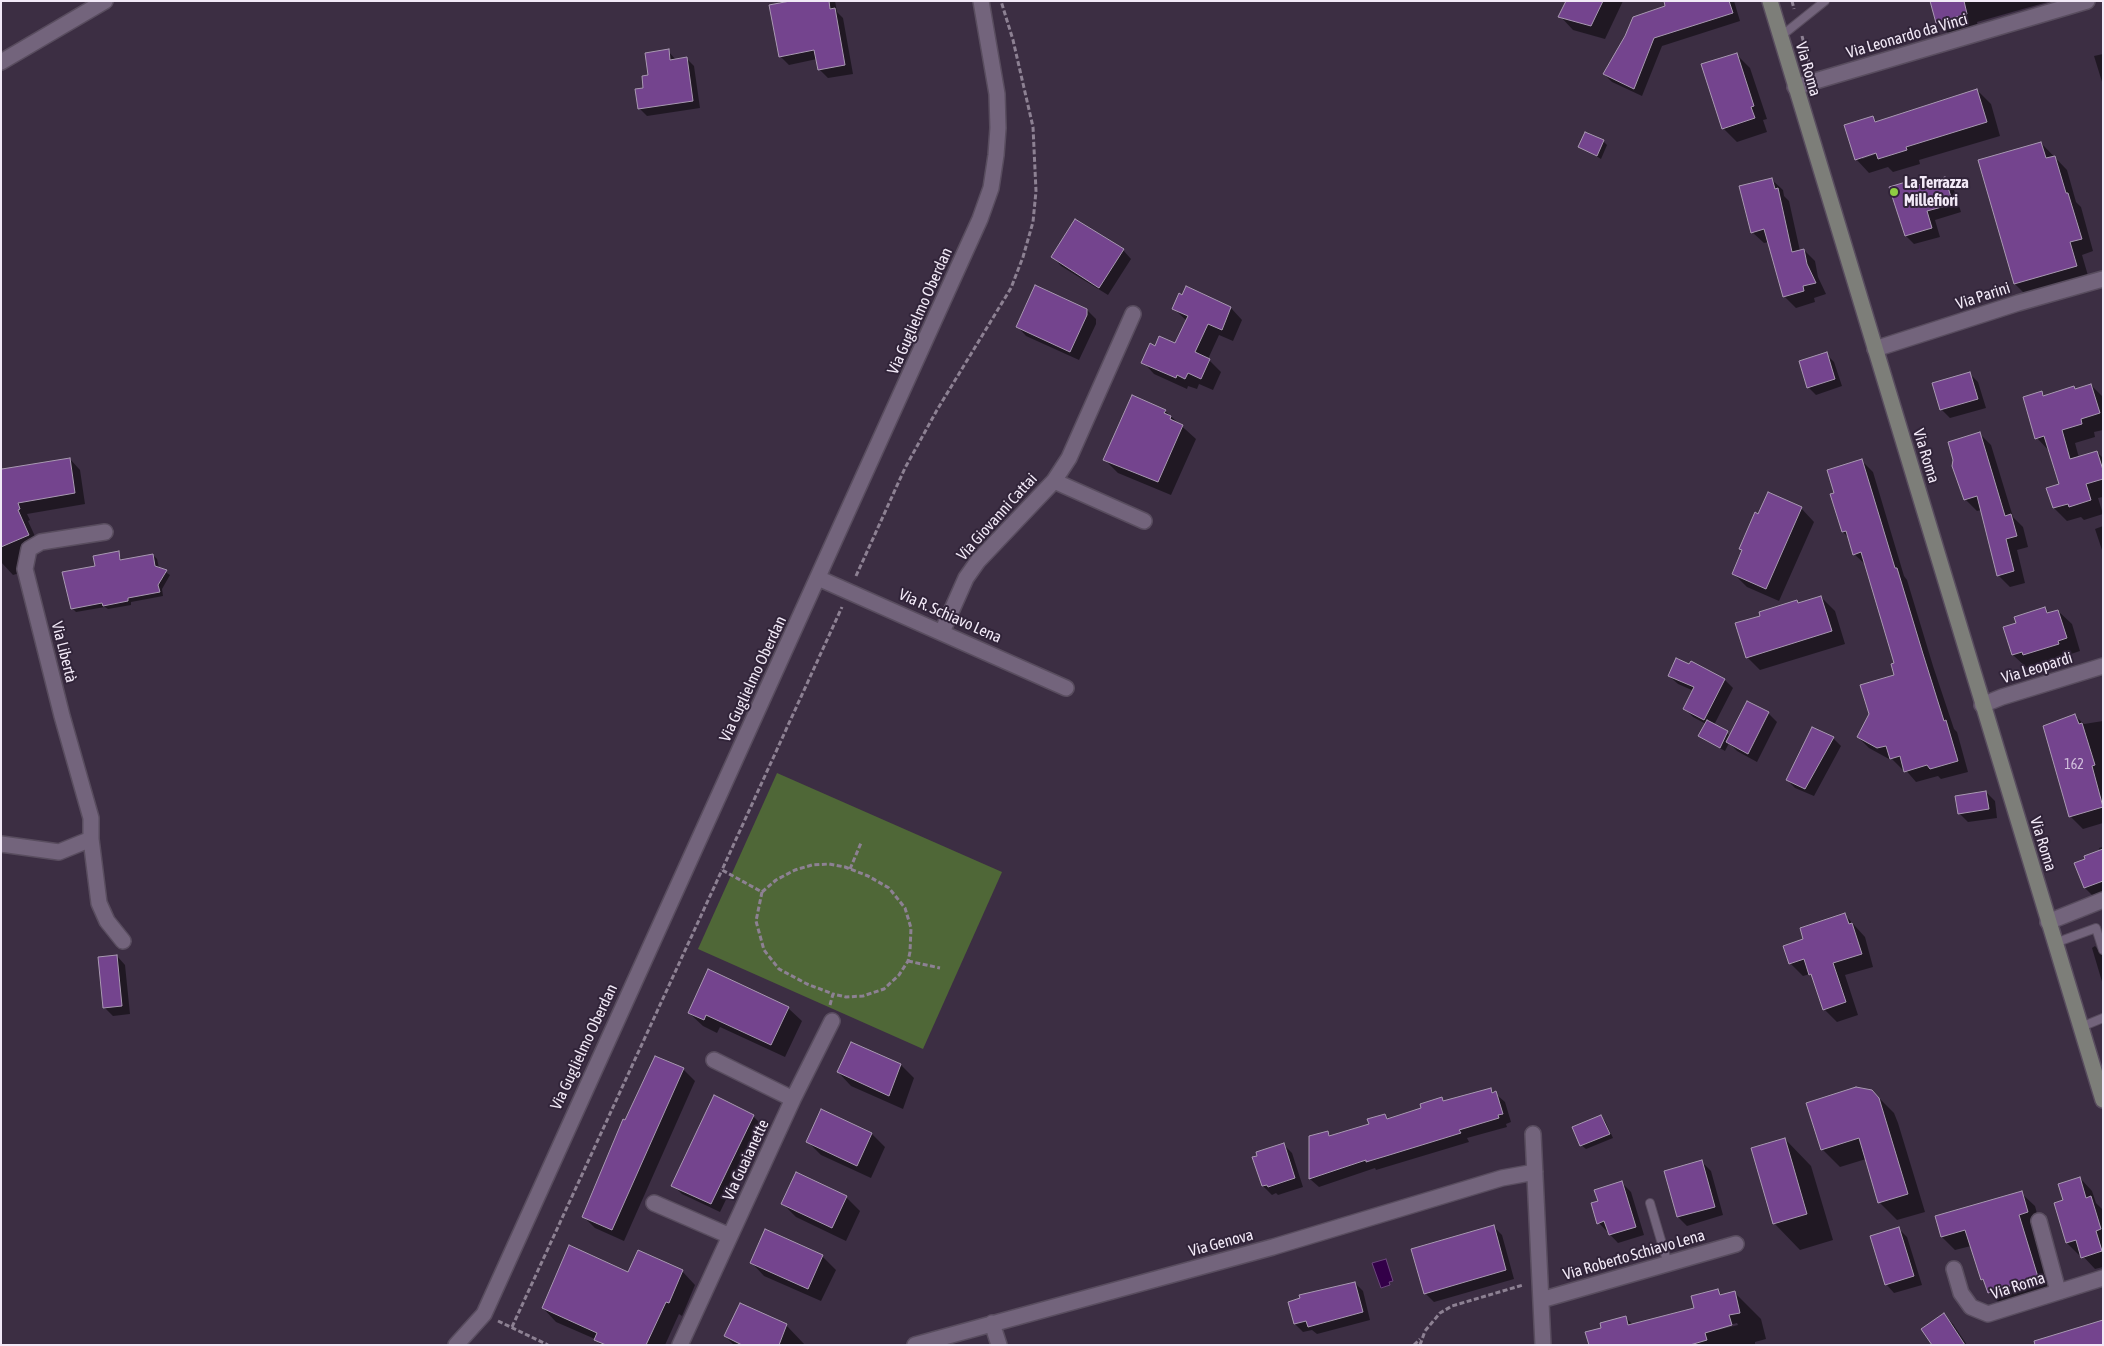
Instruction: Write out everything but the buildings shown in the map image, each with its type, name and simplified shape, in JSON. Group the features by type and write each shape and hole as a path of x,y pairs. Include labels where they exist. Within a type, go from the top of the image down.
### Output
{"main road":[{"name":"Via Roma","path":"1770,1 1794,87 2103,1100"}],"street":[{"name":"Via Leonardo da Vinci","path":"1794,87 2087,1"},
{"path":"1,62 99,3"},
{"name":"Via Guglielmo Oberdan","path":"456,1345 484,1314 980,219 991,188 996,155 997,94 981,3"},
{"name":"Via Parini","path":"1875,349 2103,278"},
{"name":"Via Giovanni Cattai","path":"942,632 966,578 978,561 1054,481 1069,458 1133,314"},
{"name":"Via Giovanni Cattai","path":"1054,481 1144,521"},
{"name":"Via Libertà","path":"105,532 41,542 29,549 25,569 90,818 90,839 99,903 107,921 123,942"},
{"name":"Via R. Schiavo Lena","path":"818,578 850,590 1066,688"},
{"name":"Via Leopardi","path":"1982,705 2103,666"},
{"path":"1,844 59,852 90,839"},
{"path":"2048,922 2103,900"},
{"name":"Via Guaianette","path":"684,1343 730,1236 793,1099 832,1021"},
{"path":"714,1060 793,1099"},
{"name":"Via Roberto Schiavo Lena","path":"1533,1134 1543,1345"},
{"name":"Via Genova","path":"915,1345 1273,1247 1502,1178 1535,1172"},
{"path":"654,1202 730,1236"},
{"name":"Via Roma","path":"2039,1221 2058,1291"},
{"name":"Via Roberto Schiavo Lena","path":"1541,1300 1736,1244"},
{"name":"Via Roma","path":"1954,1269 1961,1293 1971,1307 1988,1314 2103,1278"},
{"path":"992,1323 998,1345"}],"lane":[{"path":"1780,37 1825,1"},
{"path":"2055,943 2096,928 2103,950"},
{"path":"2081,1027 2103,1018"},
{"path":"1650,1203 1668,1264"}],"path":[{"path":"512,1327 905,468 937,410 1011,288 1023,257 1033,222 1036,191 1033,127 1013,40 1001,1"},
{"path":"850,869 861,842"},
{"path":"829,864 868,876 889,888 905,908 911,928 908,961 899,975 884,989 862,996 846,997 807,984 779,970 764,950 756,921 762,892 776,880 795,870 812,865 829,864"},
{"path":"722,870 762,892"},
{"path":"908,961 940,968"},
{"path":"832,1021 830,1007 833,994"},
{"path":"1414,1345 1421,1339 1440,1313 1452,1306 1540,1280"},
{"path":"484,1314 548,1345"},
{"path":"1420,1345 1421,1339"}],"green space":[{"path":"777,773 1002,872 923,1049 698,949"}],"shaded area":[{"path":"1386,1259 1393,1281 1389,1282 1390,1285 1381,1288 1372,1263"}],"place":[{"name":"La Terrazza Millefiori","path":"1894,192"}]}
